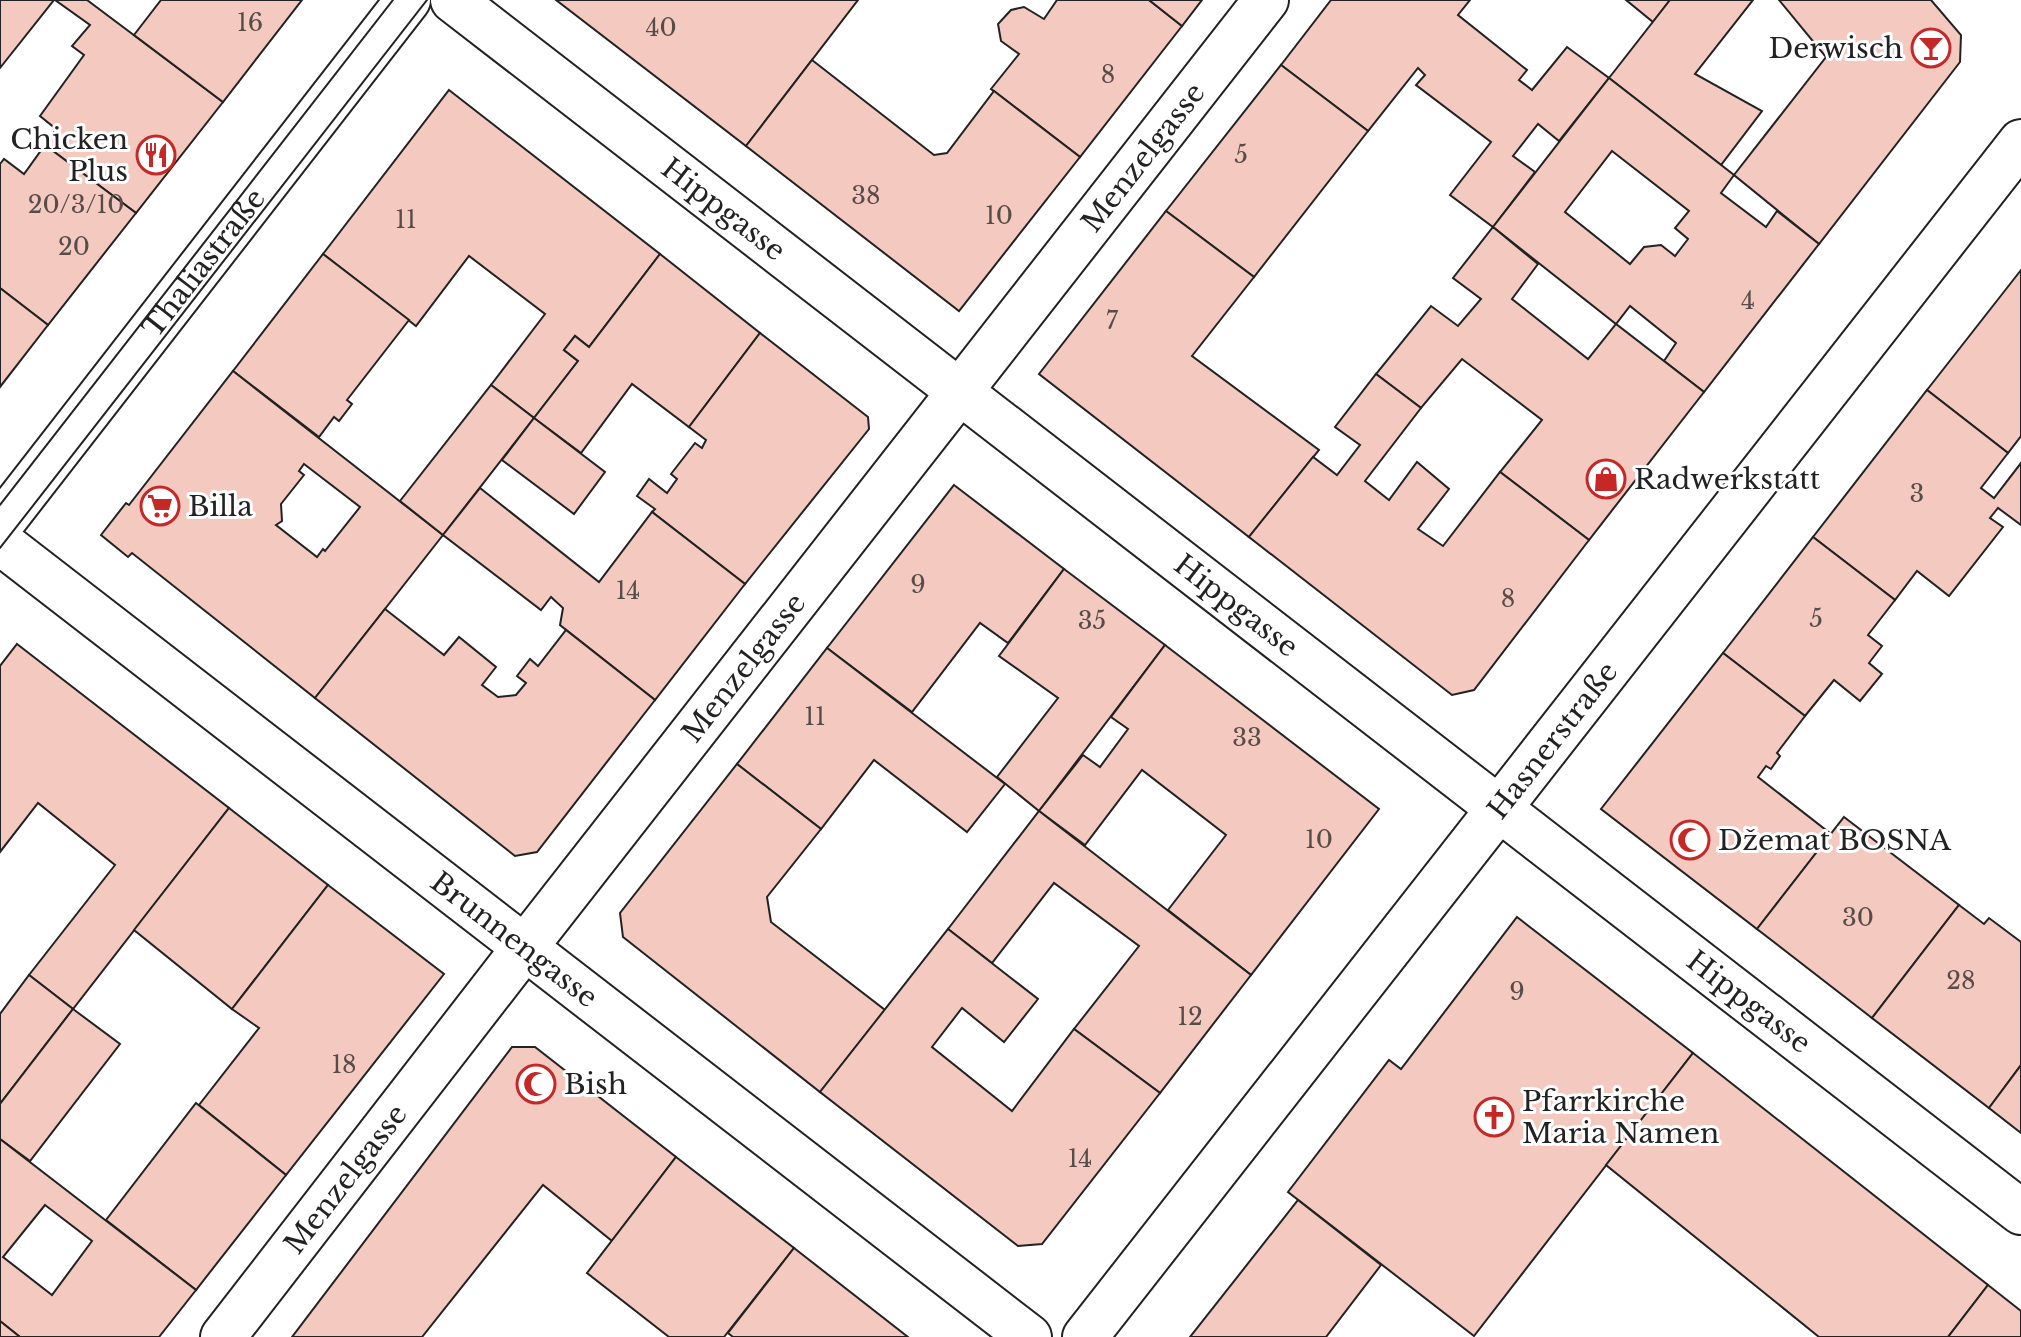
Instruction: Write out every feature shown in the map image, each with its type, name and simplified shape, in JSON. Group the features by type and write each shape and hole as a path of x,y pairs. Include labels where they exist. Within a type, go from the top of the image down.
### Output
{"street":[{"name":"Thaliastraße","path":"0,525 408,0"},
{"name":"Hippgasse","path":"453,0 2021,1212"},
{"name":"Menzelgasse","path":"223,1337 1266,0"},
{"name":"Hasnerstraße","path":"1085,1337 2021,142"},
{"name":"Brunnengasse","path":"0,542 1029,1337"}],"building":[{"path":"0,0 54,0 0,68"},
{"path":"55,0 87,0 223,102 136,213 45,145 56,129 40,116 84,55 72,46 90,25"},
{"path":"161,0 302,0 223,102 134,35"},
{"path":"556,0 858,0 746,146"},
{"path":"1057,0 1149,0 1182,26 1080,157 991,89 1019,54 1001,41 998,24 1011,10 1024,7 1044,19"},
{"path":"1149,0 1202,0 1182,26"},
{"path":"1331,0 1470,0 1458,15 1527,70 1519,80 1532,90 1567,47 1609,78 1559,141 1538,124 1513,156 1535,172 1493,227 1450,195 1491,142 1416,85 1425,75 1418,68 1368,131 1281,65"},
{"path":"1626,0 1670,0 1653,22"},
{"path":"1670,0 1753,0 1695,74 1762,111 1721,165 1609,78"},
{"path":"1779,0 1931,0 1961,35 1960,62 1819,244 1734,175 1826,57"},
{"path":"812,60 934,155 947,153 994,91 1080,157 959,311 746,146"},
{"path":"1281,65 1368,131 1254,277 1166,211"},
{"path":"1609,78 1734,175 1721,193 1766,227 1777,211 1819,244 1704,392 1664,361 1676,343 1630,306 1616,324 1493,227","holes":["1612,151 1689,211 1675,228 1688,239 1675,256 1661,245 1644,247 1630,264 1565,212"]},
{"path":"449,90 660,254 589,347 575,336 564,350 578,361 534,418 491,385 545,314 469,256 416,326 323,254"},
{"path":"45,145 136,213 48,325 0,288 0,164 4,159 24,174"},
{"path":"1166,211 1254,277 1192,356 1319,450 1249,537 1039,374"},
{"path":"1493,227 1538,264 1512,299 1588,359 1616,324 1704,392 1589,540 1500,472 1542,420 1462,359 1421,408 1376,374 1431,306 1458,326 1481,299 1453,278"},
{"path":"323,254 409,320 347,400 352,404 339,421 334,417 319,437 233,371"},
{"path":"660,254 760,333 689,427 632,384 581,453 534,418 578,361 564,350 575,336 589,347"},
{"path":"2021,270 2021,436 2008,453 1927,390"},
{"path":"0,288 48,325 0,387"},
{"path":"760,333 868,417 869,429 745,584 652,512 655,509 637,496 649,479 667,493 677,479 671,474 695,443 702,448 706,440 689,427"},
{"path":"233,371 443,535 315,698 132,553 128,557 101,535 126,503 129,505","holes":["304,464 360,507 317,557 276,525 282,521 281,504 304,475 299,471"]},
{"path":"1376,374 1421,408 1365,481 1389,500 1417,462 1449,489 1418,529 1443,546 1500,472 1589,540 1474,690 1452,695 1249,537 1313,457 1337,475 1360,445 1335,427"},
{"path":"491,385 534,418 443,535 400,501"},
{"path":"1927,390 2008,453 1981,488 1994,498 2021,463 2021,525 1998,508 1990,518 2003,527 1949,596 1917,571 1895,600 1813,537"},
{"path":"534,418 605,472 574,514 502,460"},
{"path":"954,485 1064,569 1008,643 980,623 912,712 827,648"},
{"path":"480,488 599,582 652,512 745,584 655,700 560,625 563,608 551,597 541,610 443,535"},
{"path":"1813,537 1895,600 1868,635 1882,646 1869,663 1882,674 1860,701 1834,680 1805,716 1723,653"},
{"path":"1064,569 1165,645 1039,811 997,777 1058,698 999,656"},
{"path":"385,609 444,655 459,637 496,667 482,685 498,697 516,695 526,683 517,676 530,659 538,666 566,630 655,700 537,852 515,856 315,698"},
{"path":"17,644 229,808 73,1009 29,975 115,865 38,803 0,852 0,666"},
{"path":"1165,645 1379,809 1251,975 1168,910 1226,835 1142,770 1085,845 1039,811 1083,755 1100,767 1128,729 1111,717"},
{"path":"827,648 1005,784 967,832 874,760 821,829 737,764"},
{"path":"1723,653 1805,716 1777,753 1780,756 1771,769 1766,766 1758,777 1831,834 1757,929 1601,809"},
{"path":"737,764 821,829 767,897 771,922 885,1010 820,1092 623,937 620,913"},
{"path":"229,808 328,885 232,1009 134,930"},
{"path":"1039,811 1251,975 1160,1093 1074,1029 1139,946 1054,883 992,963 948,929"},
{"path":"1844,817 1959,905 1872,1018 1757,929"},
{"path":"328,885 444,974 286,1175 199,1105 259,1028 232,1009"},
{"path":"1959,905 1984,924 1989,918 2021,942 2021,1065 1989,1108 1872,1018"},
{"name":"Pfarrkirche Maria Namen","path":"1517,917 1693,1053 1474,1336 1288,1192 1389,1060 1401,1069"},
{"path":"948,929 1038,999 1004,1042 962,1008 932,1047 1012,1111 1074,1029 1160,1093 1042,1244 1018,1246 820,1092"},
{"path":"29,975 73,1009 0,1104 0,1014"},
{"path":"73,1009 120,1044 30,1161 0,1139 0,1104"},
{"path":"512,1047 535,1047 676,1157 612,1241 543,1185 422,1337 292,1337"},
{"path":"1693,1053 1988,1285 1948,1337 1819,1337 1606,1165"},
{"path":"2021,1065 2021,1133 1989,1108"},
{"path":"196,1103 286,1175 196,1290 106,1220"},
{"path":"0,1139 196,1290 159,1337 20,1337 0,1321","holes":["45,1205 92,1241 52,1295 3,1257"]},
{"path":"676,1157 794,1248 724,1337 669,1337 587,1273"},
{"path":"1298,1200 1381,1265 1326,1337 1190,1337"},
{"path":"794,1248 908,1337 733,1337 728,1333"},
{"path":"1988,1285 2021,1311 2021,1337 1948,1337"},
{"path":"0,1321 20,1337 0,1337"}],"tram line":[{"path":"0,505 393,0"},
{"path":"0,548 427,0"}],"place":[{"name":"Derwisch","path":"1931,48"},
{"name":"Chicken Plus","path":"156,155"},
{"name":"Radwerkstatt","path":"1606,479"},
{"name":"Billa","path":"160,506"},
{"name":"Džemat BOSNA","path":"1690,840"},
{"name":"Bish","path":"536,1084"},
{"name":"Pfarrkirche Maria Namen","path":"1494,1117"}]}
